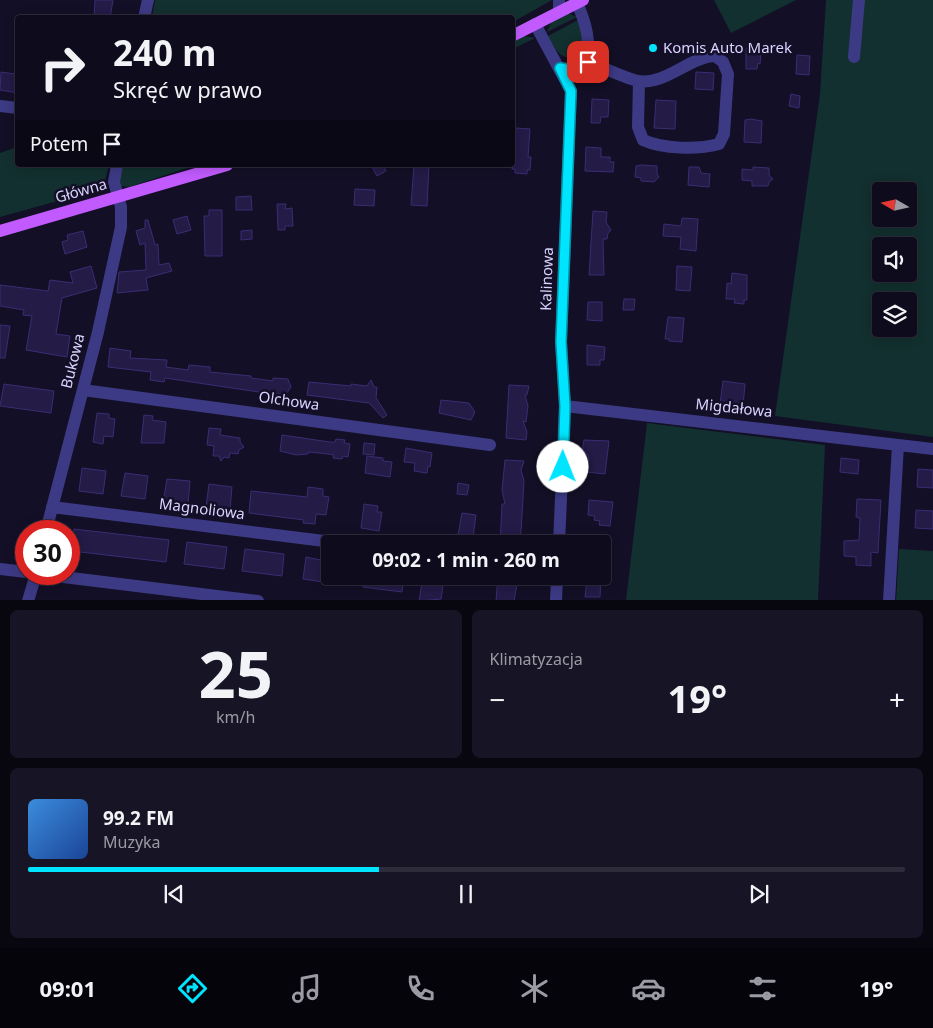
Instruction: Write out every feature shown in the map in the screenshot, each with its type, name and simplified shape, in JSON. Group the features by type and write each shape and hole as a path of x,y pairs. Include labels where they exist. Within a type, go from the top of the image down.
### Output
{"main road":[{"path":"515,34 535,24 559,6 580,1"},
{"name":"Główna","path":"0,230 221,167"}],"street":[{"path":"145,15 148,0"},
{"path":"854,57 859,0"},
{"path":"580,1 587,30 588,62"},
{"name":"Kalinowa","path":"535,24 571,91 561,342 565,406 559,535"},
{"path":"560,68 571,70 588,62 639,81 669,74 703,56 715,56 723,62 728,74 724,134 719,144 708,147 653,145 643,140 638,128 639,81"},
{"path":"0,106 15,108"},
{"name":"Bukowa","path":"49,520 83,390 120,228 121,207 114,182 117,167"},
{"name":"Olchowa","path":"83,390 490,445"},
{"name":"Migdałowa","path":"565,406 933,449"},
{"path":"889,600 898,445"},
{"name":"Magnoliowa","path":"52,507 321,541"},
{"path":"0,569 15,571"},
{"path":"80,581 168,596 258,600"},
{"path":"28,600 34,585"},
{"path":"556,600 557,585"}],"green space":[{"path":"155,0 552,0 515,21 515,15 152,15"},
{"path":"714,0 796,0 731,33"},
{"path":"826,0 933,0 933,437 775,416 820,94"},
{"path":"567,13 577,17 547,32 552,21"},
{"path":"578,20 584,48 577,56 566,57 559,53 548,36"},
{"path":"523,36 535,38 515,48 515,41"},
{"path":"15,148 15,167 108,167 104,185 97,190 0,217 0,153"},
{"path":"122,167 190,167 129,187 121,186 119,177"},
{"path":"647,423 825,445 818,600 626,600"},
{"path":"899,549 933,551 933,600 896,600"}],"building":[{"path":"95,0 113,0 110,15 94,15"},
{"path":"758,41 757,53 761,53 760,64 758,63 757,69 746,69 746,48 750,49"},
{"path":"797,55 810,56 809,75 796,74"},
{"path":"1,72 15,74 15,92 0,90"},
{"path":"696,72 714,73 713,90 695,89"},
{"path":"791,94 800,96 799,108 789,106"},
{"path":"592,99 609,100 608,117 601,117 600,123 591,123"},
{"path":"656,100 676,101 675,129 654,128"},
{"path":"745,120 762,121 761,143 744,142"},
{"path":"516,128 530,129 528,157 531,157 530,170 527,170 527,174 515,173 515,169 512,169 512,167 515,167"},
{"path":"586,147 601,148 601,157 610,157 610,162 614,162 613,172 585,171"},
{"path":"636,166 657,166 659,177 654,182 641,181 641,178 635,177"},
{"path":"372,167 384,167 386,171 377,176"},
{"path":"414,167 429,167 427,206 411,205"},
{"path":"689,167 699,167 701,173 710,174 709,187 688,185"},
{"path":"753,167 769,168 769,175 773,179 769,182 768,186 752,186 752,181 742,180 742,169 753,170"},
{"path":"355,189 375,190 374,206 354,205"},
{"path":"251,196 252,210 236,210 236,197"},
{"path":"277,204 286,204 285,209 292,208 293,226 285,226 285,230 278,230"},
{"path":"209,210 222,210 222,256 205,256 204,216 209,216"},
{"path":"593,211 607,212 606,222 611,230 608,233 607,239 603,239 604,275 589,275"},
{"path":"187,216 191,230 177,234 173,220"},
{"path":"682,218 698,219 696,251 680,249 681,237 663,236 664,224 681,226"},
{"path":"145,220 148,220 155,245 158,244 159,265 169,263 172,271 146,278 148,290 117,293 119,272 146,270 145,243 140,245 136,231 145,228"},
{"path":"252,230 252,239 241,240 241,231"},
{"path":"83,231 87,247 65,254 62,242 68,240 67,235"},
{"path":"91,266 97,288 62,298 56,334 70,336 67,357 26,350 32,316 23,315 24,310 0,306 0,285 48,291 50,280 73,283 70,272"},
{"path":"677,266 692,267 690,291 676,290"},
{"path":"732,273 747,275 747,300 744,300 744,304 734,303 735,299 726,299 727,283 731,284"},
{"path":"624,299 635,299 634,310 623,310"},
{"path":"588,302 602,302 602,321 587,320"},
{"path":"668,317 684,318 682,342 665,339"},
{"path":"0,325 10,326 5,358 0,358"},
{"path":"587,345 605,347 604,360 600,360 600,365 587,365"},
{"path":"110,348 131,351 130,358 167,360 166,367 188,370 189,365 210,367 210,372 251,376 251,378 273,381 273,378 288,379 291,387 286,394 272,394 165,378 164,382 150,380 151,372 108,367"},
{"path":"371,380 374,387 377,387 376,398 387,415 383,418 369,403 307,395 309,382 367,386"},
{"path":"723,381 745,384 743,406 731,405 730,413 719,412"},
{"path":"4,384 54,391 51,413 0,406"},
{"path":"509,385 529,386 527,395 525,395 528,406 526,422 523,421 527,432 526,440 506,438"},
{"path":"441,400 469,403 475,412 471,420 439,413"},
{"path":"97,413 109,414 109,418 115,419 113,437 104,436 103,444 93,442"},
{"path":"144,415 153,416 152,420 166,422 164,443 141,443"},
{"path":"209,428 221,429 220,435 240,438 240,442 244,447 239,450 238,454 230,453 229,458 224,457 221,461 219,456 213,456 214,446 207,445"},
{"path":"282,435 330,442 335,442 336,439 345,440 344,443 350,444 348,457 343,456 342,459 333,458 334,455 309,452 308,454 296,455 280,451"},
{"path":"584,440 609,441 605,474 587,472 589,455 582,454"},
{"path":"364,443 375,444 374,455 363,454"},
{"path":"406,448 432,453 427,473 414,471 415,463 404,462"},
{"path":"367,456 383,458 383,461 392,462 390,477 365,473"},
{"path":"841,458 859,460 858,474 840,472"},
{"path":"505,460 524,461 521,470 524,481 520,535 500,535 502,504 505,504 502,490"},
{"path":"82,468 106,471 103,494 79,491"},
{"path":"918,469 933,470 933,488 917,487"},
{"path":"125,473 148,476 145,499 121,496"},
{"path":"167,479 190,481 188,505 163,502"},
{"path":"458,483 469,485 467,495 457,494"},
{"path":"209,484 232,487 230,510 206,507"},
{"path":"308,487 323,489 323,496 329,497 326,515 316,514 315,524 303,523 304,520 249,513 251,491 307,497"},
{"path":"857,499 881,500 878,553 871,552 871,566 856,565 856,557 844,556 844,541 859,540 860,518 856,517"},
{"path":"589,500 613,502 610,526 599,525 600,521 594,520 595,516 588,515"},
{"path":"364,504 378,506 377,512 382,512 379,531 361,528"},
{"path":"916,510 933,511 933,529 915,528"},
{"path":"462,513 476,515 473,535 458,535"},
{"path":"80,530 169,540 166,562 80,552"},
{"path":"187,542 227,547 224,569 184,564"},
{"path":"245,549 284,554 282,576 242,571"},
{"path":"306,557 321,560 321,582 303,579"},
{"path":"363,585 403,585 402,592 363,587"},
{"path":"422,585 443,585 441,599 419,600"},
{"path":"497,585 517,585 514,600 496,600"},
{"path":"586,585 601,585 600,597 585,597"}],"place":[{"name":"Komis Auto Marek","path":"653,48"}],"route":[{"path":"563,467 565,406 561,342 571,91 560,68 571,70 588,62"}]}
